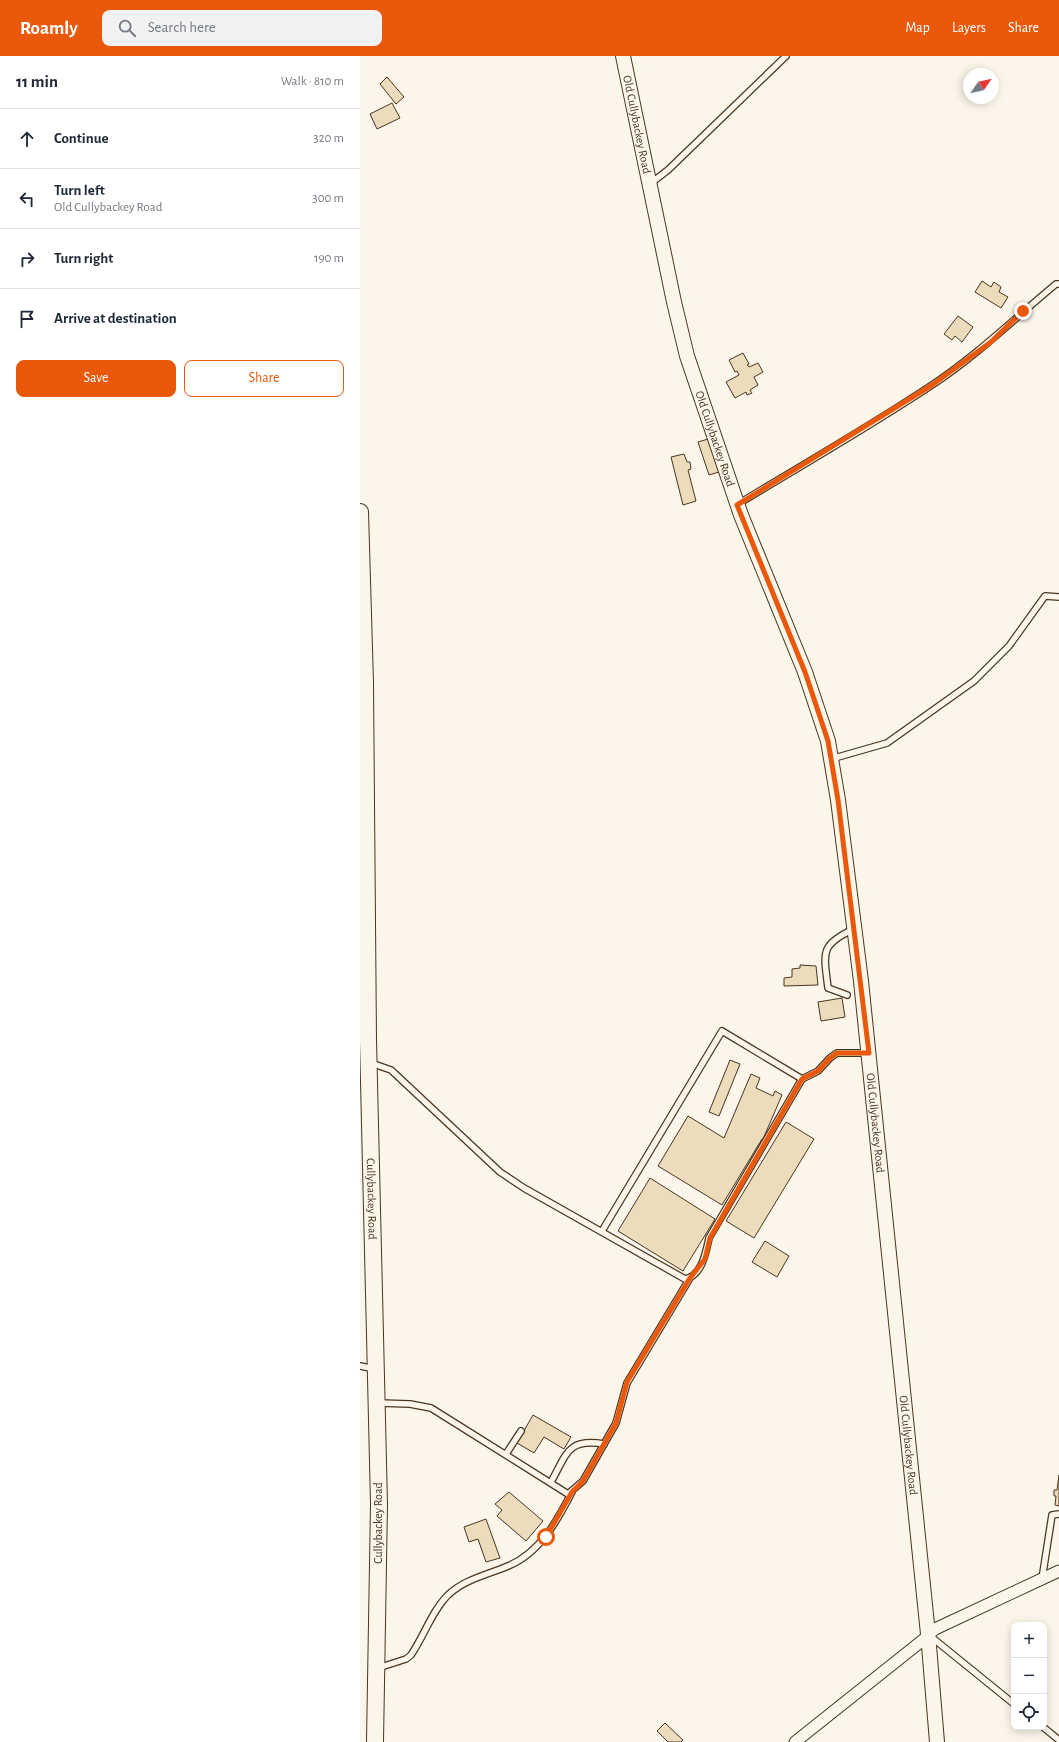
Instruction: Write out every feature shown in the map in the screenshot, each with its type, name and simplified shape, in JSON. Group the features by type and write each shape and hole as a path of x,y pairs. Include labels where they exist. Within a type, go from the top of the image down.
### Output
{"main road":[{"name":"Cullybackey Road","path":"360,512 368,1062 368,1368 376,1403 378,1504 375,1742"}],"street":[{"name":"Old Cullybackey Road","path":"623,56 674,302 687,356 737,505 805,672 828,741 838,800 869,1053 928,1634 937,1742"},
{"path":"795,1742 935,1629 1059,1571"}],"lane":[{"path":"650,185 668,170 786,56"},
{"path":"737,505 932,385 991,342 1023,311 1056,284 1059,284"},
{"path":"831,759 887,743 974,681 1009,646 1045,596 1059,597"},
{"path":"847,995 828,988 825,959 827,947 834,939 854,929"},
{"path":"602,1232 722,1031 802,1079"},
{"path":"376,1668 406,1659 411,1655 448,1596 475,1577 509,1566 522,1559 549,1532 572,1492 583,1481 616,1423 627,1382 690,1278 705,1259 710,1238 802,1079 818,1071 837,1053 869,1053"},
{"path":"368,1062 391,1070 500,1172 530,1192 685,1279 690,1278"},
{"path":"376,1403 410,1404 431,1408 568,1494 572,1492"},
{"path":"506,1454 521,1431"},
{"path":"551,1482 571,1449 578,1443 587,1441 604,1444"},
{"path":"1042,1579 1052,1515 1059,1514"},
{"path":"928,1634 1011,1702"},
{"path":"1047,1730 1059,1740"}],"building":[{"path":"387,77 404,97 396,104 380,84"},
{"path":"392,103 400,118 377,129 370,114"},
{"path":"982,281 991,287 994,282 1001,287 999,292 1008,297 1001,308 975,292"},
{"path":"958,316 973,327 962,342 955,336 952,340 944,334"},
{"path":"743,353 749,367 758,363 763,372 754,377 758,385 750,390 752,393 747,395 746,392 735,398 726,382 739,375 737,371 735,372 729,360"},
{"path":"708,439 719,472 709,475 698,442"},
{"path":"684,454 687,462 690,462 691,469 688,470 696,501 683,505 671,457"},
{"path":"800,965 816,966 818,985 784,986 784,978 792,977 792,969 800,968"},
{"path":"842,998 845,1017 821,1021 818,1002"},
{"path":"730,1060 740,1064 719,1116 709,1112"},
{"path":"751,1074 760,1078 756,1088 773,1096 775,1091 782,1095 763,1139 722,1205 658,1166 688,1116 724,1138"},
{"path":"786,1122 814,1139 754,1238 726,1221"},
{"path":"650,1178 715,1219 683,1271 618,1231"},
{"path":"765,1241 789,1256 777,1277 752,1262"},
{"path":"533,1415 571,1437 564,1449 544,1437 534,1453 517,1443"},
{"path":"1059,1475 1059,1506 1055,1505 1056,1496 1054,1496 1054,1490 1057,1490"},
{"path":"509,1492 543,1521 526,1541 497,1516 502,1510 495,1504"},
{"path":"486,1519 500,1558 486,1562 478,1539 469,1542 464,1527"},
{"path":"665,1723 683,1740 681,1742 668,1742 657,1731"}],"route":[{"path":"546,1537 572,1492 583,1481 616,1423 627,1382 653,1342 690,1278 695,1274 705,1259 710,1238 802,1079 818,1071 837,1053 869,1053 838,800 828,741 805,672 737,505 932,385 991,342 1023,311"}]}
